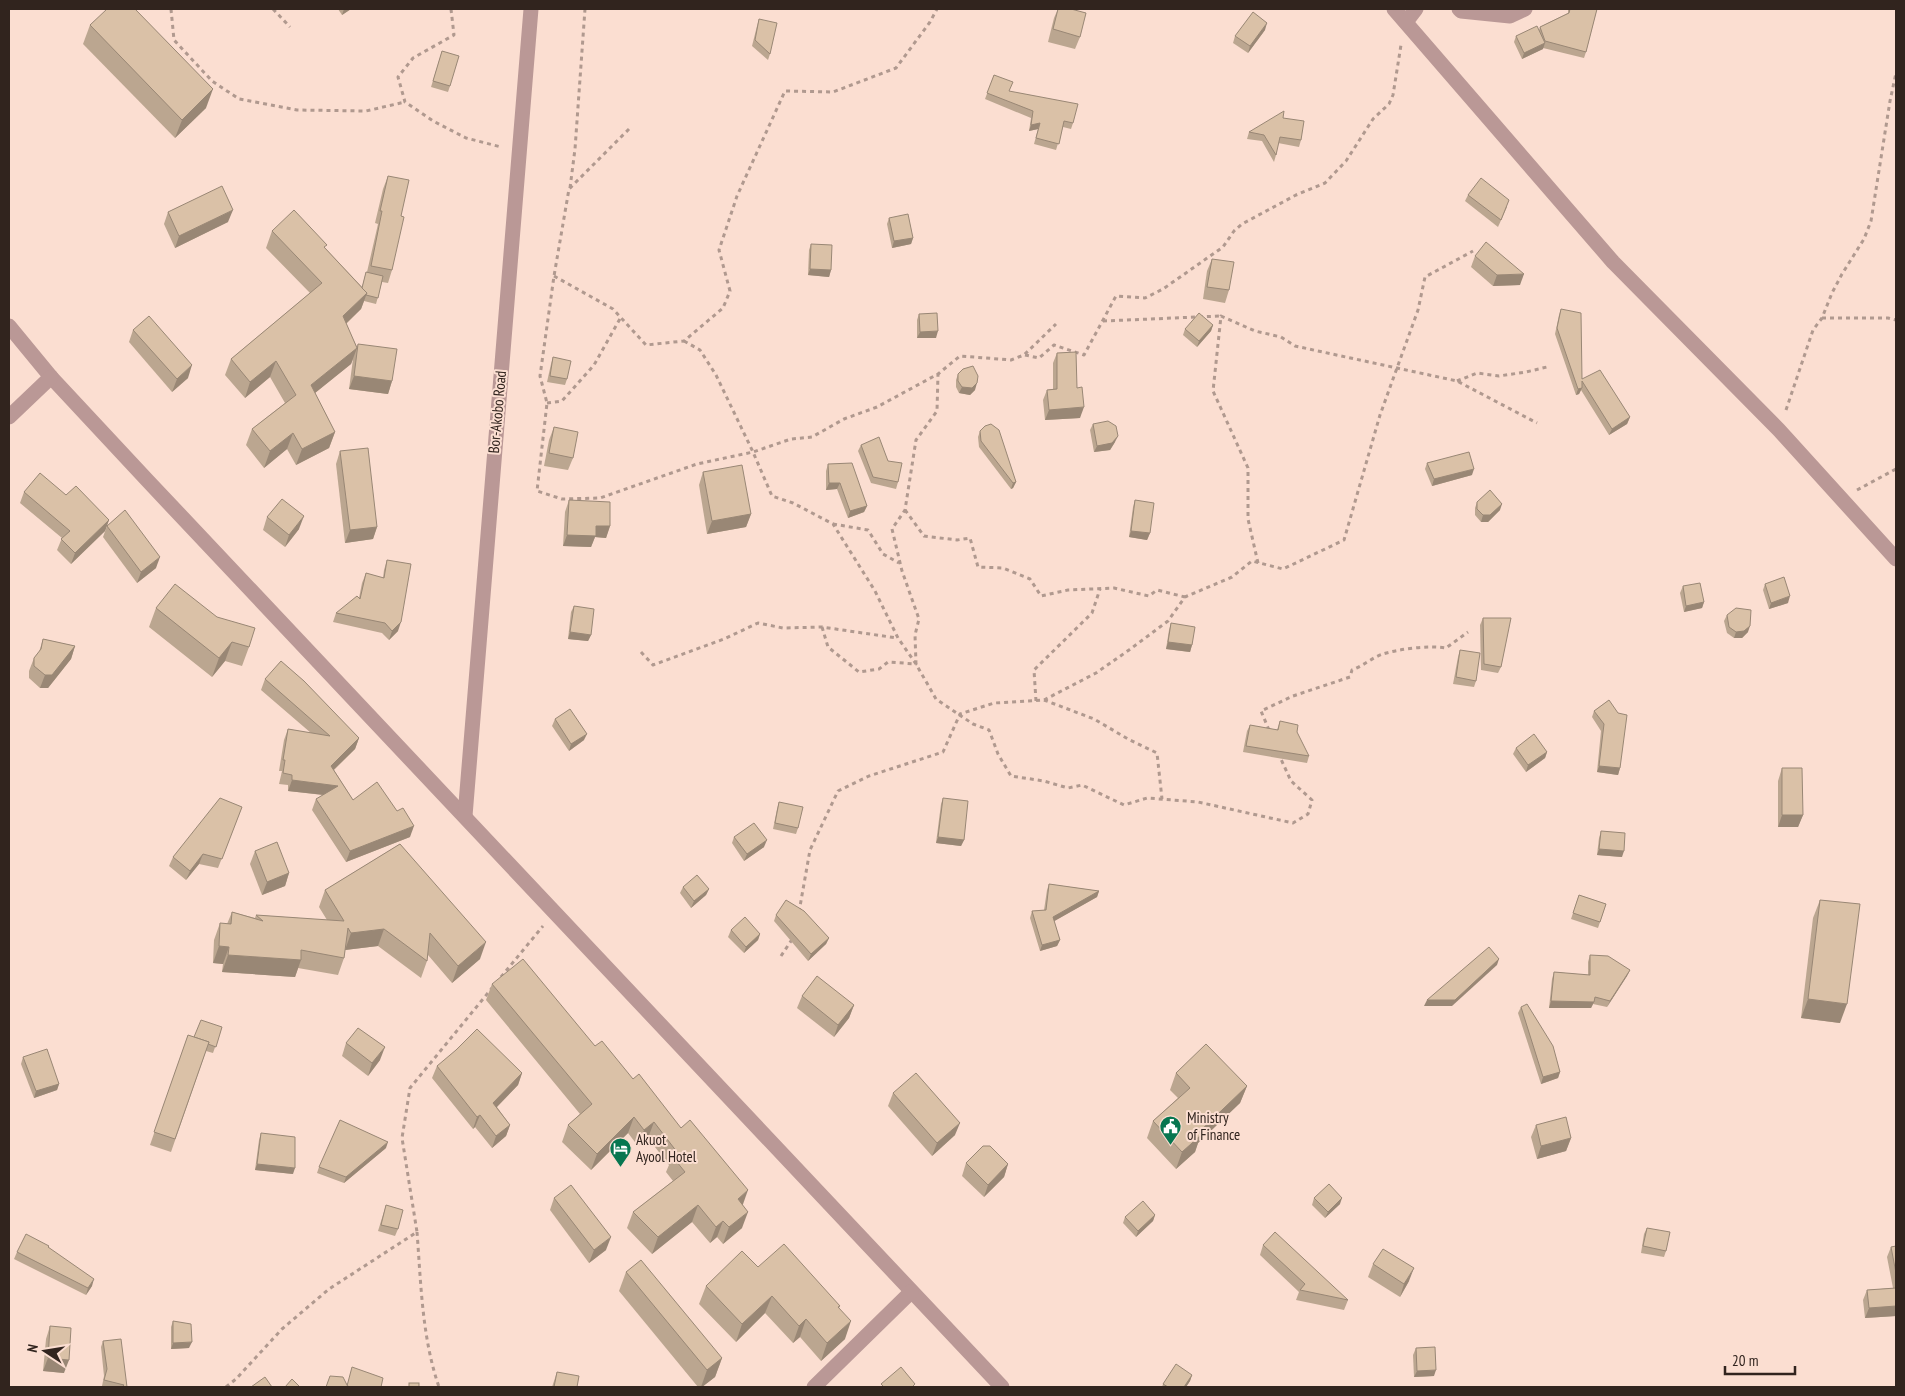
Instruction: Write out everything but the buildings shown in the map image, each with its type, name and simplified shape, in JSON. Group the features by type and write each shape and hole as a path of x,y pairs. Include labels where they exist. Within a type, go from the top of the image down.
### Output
{"street":[{"name":"Bor-Akobo Road","path":"464,816 531,9"},
{"path":"1394,9 1613,262 1779,430 1896,559"},
{"path":"1406,22 1416,9"},
{"path":"1458,9 1461,11 1510,16 1525,9"},
{"path":"9,326 51,377 147,480 1002,1387"},
{"path":"9,417 51,377"},
{"path":"814,1387 911,1292"}],"path":[{"path":"171,9 174,40 212,80 239,99 297,110 366,111 405,102"},
{"path":"273,9 290,27"},
{"path":"452,9 454,35 413,58 398,77 405,102 433,122 466,138 518,152"},
{"path":"585,9 575,149 540,376 547,403 537,491 562,499 600,498 697,464 753,452 791,439 812,437 844,419 877,406 938,374 960,356 1011,360 1024,355 1056,324"},
{"path":"554,276 613,308 646,345 684,341 723,308 730,291 719,250 737,196 785,91 833,92 896,68 930,22 937,9"},
{"path":"1024,355 1039,358 1054,345 1084,355 1116,296 1145,298 1163,289 1223,247 1234,231 1242,224 1325,182 1346,160 1373,118 1388,104 1393,95 1406,22"},
{"path":"1779,430 1813,330 1822,318 1832,292 1864,239 1871,221 1896,73"},
{"path":"569,189 629,129"},
{"path":"798,916 810,850 838,792 869,776 943,752 960,714 994,703 1044,700 1096,673 1168,621 1185,597 1232,577 1252,562 1283,569 1344,540 1380,415 1418,310 1425,277 1473,251"},
{"path":"1102,321 1221,316 1255,331 1281,337 1295,346 1457,381 1537,423"},
{"path":"1221,316 1213,391 1248,468 1248,519 1258,563"},
{"path":"547,403 562,401 594,364 621,317"},
{"path":"1822,318 1888,318 1896,320"},
{"path":"684,341 700,350 716,375 772,496 793,503 833,524 868,530 883,554 900,563"},
{"path":"1457,381 1477,374 1499,376 1547,367"},
{"path":"916,664 915,635 918,618 900,563 892,529 905,510 916,440 936,411 938,374"},
{"path":"1842,498 1896,469"},
{"path":"905,510 924,536 956,540 970,538 978,567 1002,568 1030,579 1041,596 1068,590 1114,588 1149,596 1157,590 1185,597"},
{"path":"833,524 875,591 898,638 916,664 936,699 973,724 989,730 998,754 1011,776 1044,781 1068,788 1082,785 1124,805 1147,798 1198,802 1293,823 1308,814 1312,800 1291,781 1280,755"},
{"path":"1036,701 1034,670 1092,613 1100,588"},
{"path":"641,652 653,665 724,639 758,623 783,628 822,628 898,638"},
{"path":"822,628 828,647 860,672 879,669 888,662 916,664"},
{"path":"1272,737 1261,711 1293,696 1350,677 1352,670 1364,666 1382,654 1432,646 1446,648 1468,632"},
{"path":"1044,700 1094,719 1128,739 1157,752 1162,799"},
{"path":"439,1387 434,1373 424,1320 417,1232 402,1138 410,1088 555,912"},
{"path":"781,956 795,934"},
{"path":"226,1387 236,1379 282,1329 329,1288 417,1232"}],"place":[{"name":"Ministry of Finance","path":"1171,1145"},
{"name":"Akuot Ayool Hotel","path":"620,1167"}]}
